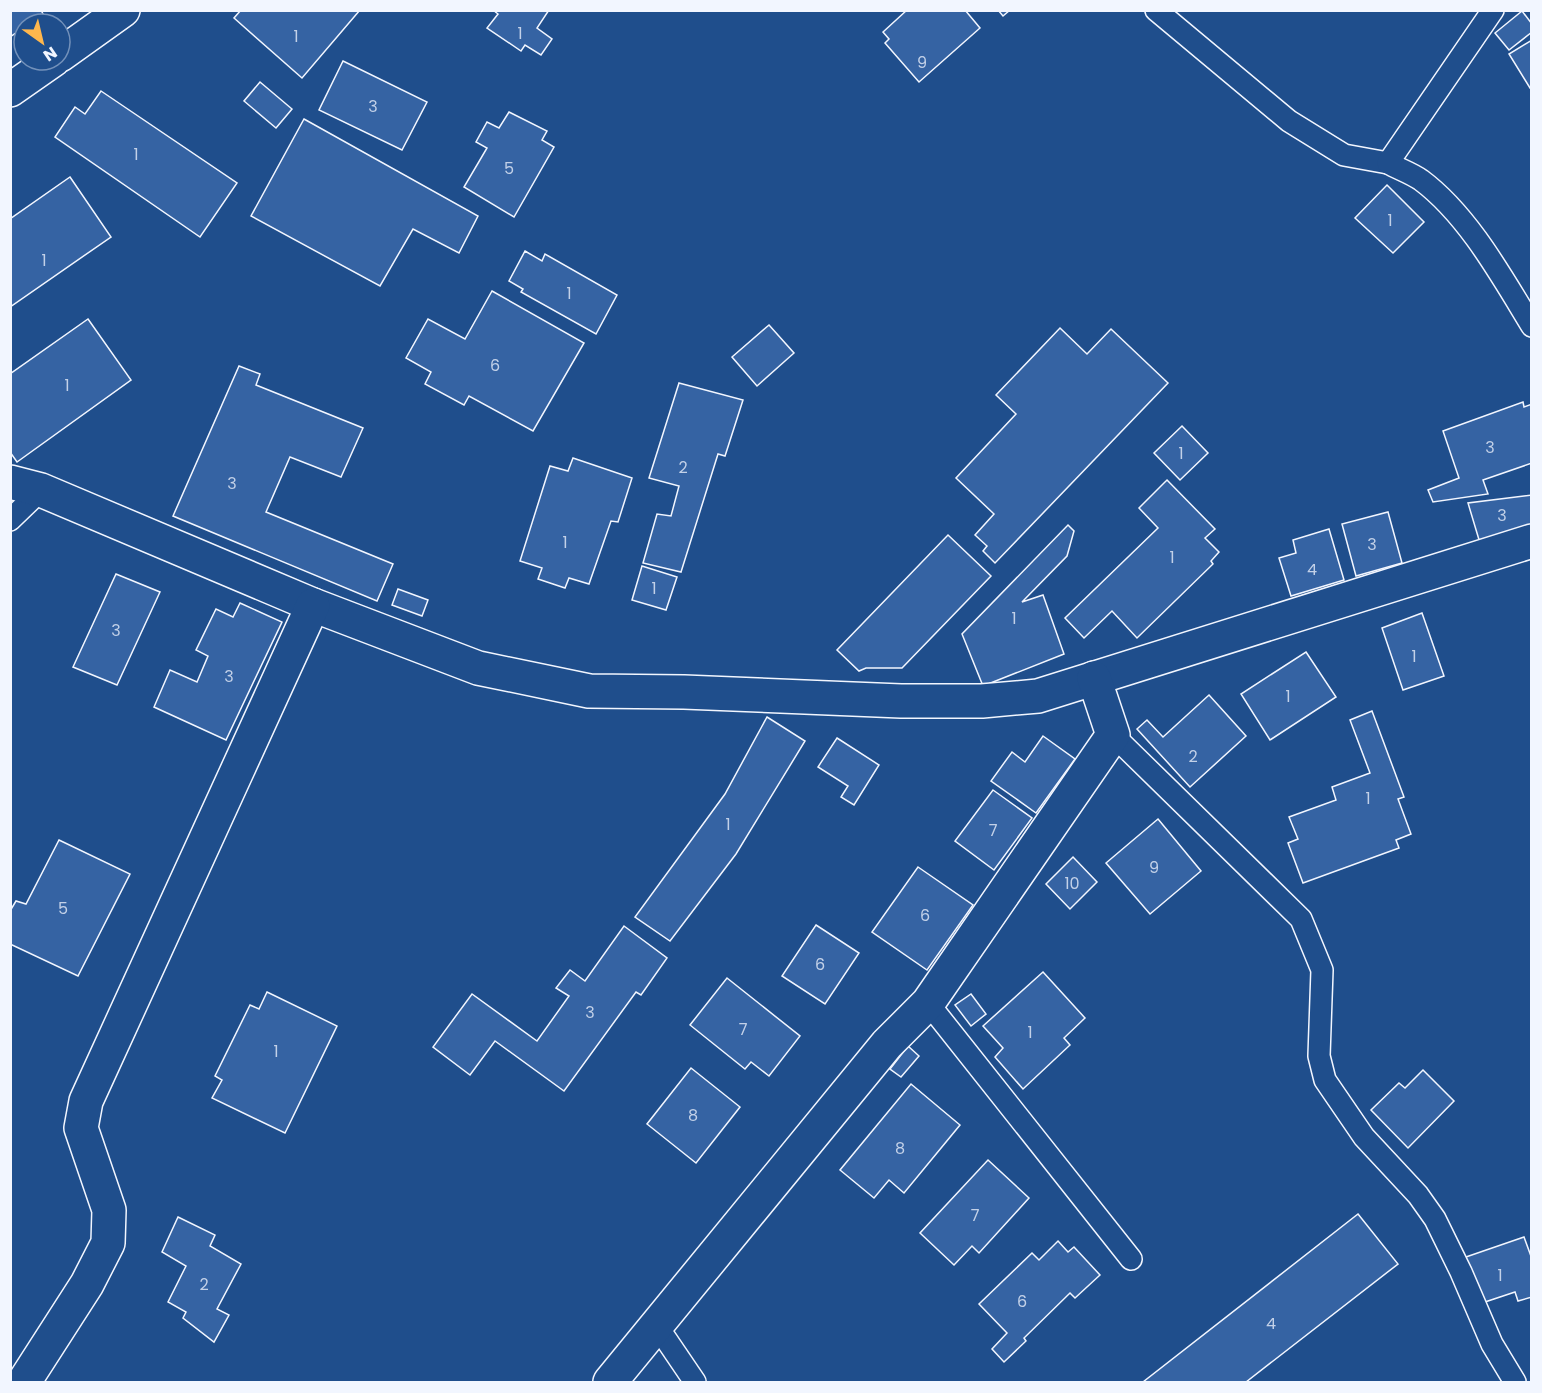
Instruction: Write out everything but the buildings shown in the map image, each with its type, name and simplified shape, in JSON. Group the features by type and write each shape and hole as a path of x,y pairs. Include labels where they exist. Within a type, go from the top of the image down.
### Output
{"street":[{"path":"72,46 121,11"},
{"path":"10,90 36,72"},
{"path":"26,486 313,605 478,668 589,691 684,692 901,701 982,700 1038,696 1532,541"},
{"path":"24,1383 87,1284 108,1243 109,1210 81,1128 86,1101 313,605"},
{"path":"610,1383 887,1044 928,1003 1113,735 1094,678"}],"lane":[{"path":"1156,10 1288,122 1344,155 1388,163 1419,179 1447,203 1499,272 1532,327"},
{"path":"1388,163 1493,10"},
{"path":"10,520 26,486"},
{"path":"1113,735 1301,919 1322,970 1319,1056 1325,1080 1364,1137 1418,1195 1435,1219 1492,1344 1515,1383"},
{"path":"928,1003 1131,1259"},
{"path":"657,1326 695,1383"}]}
